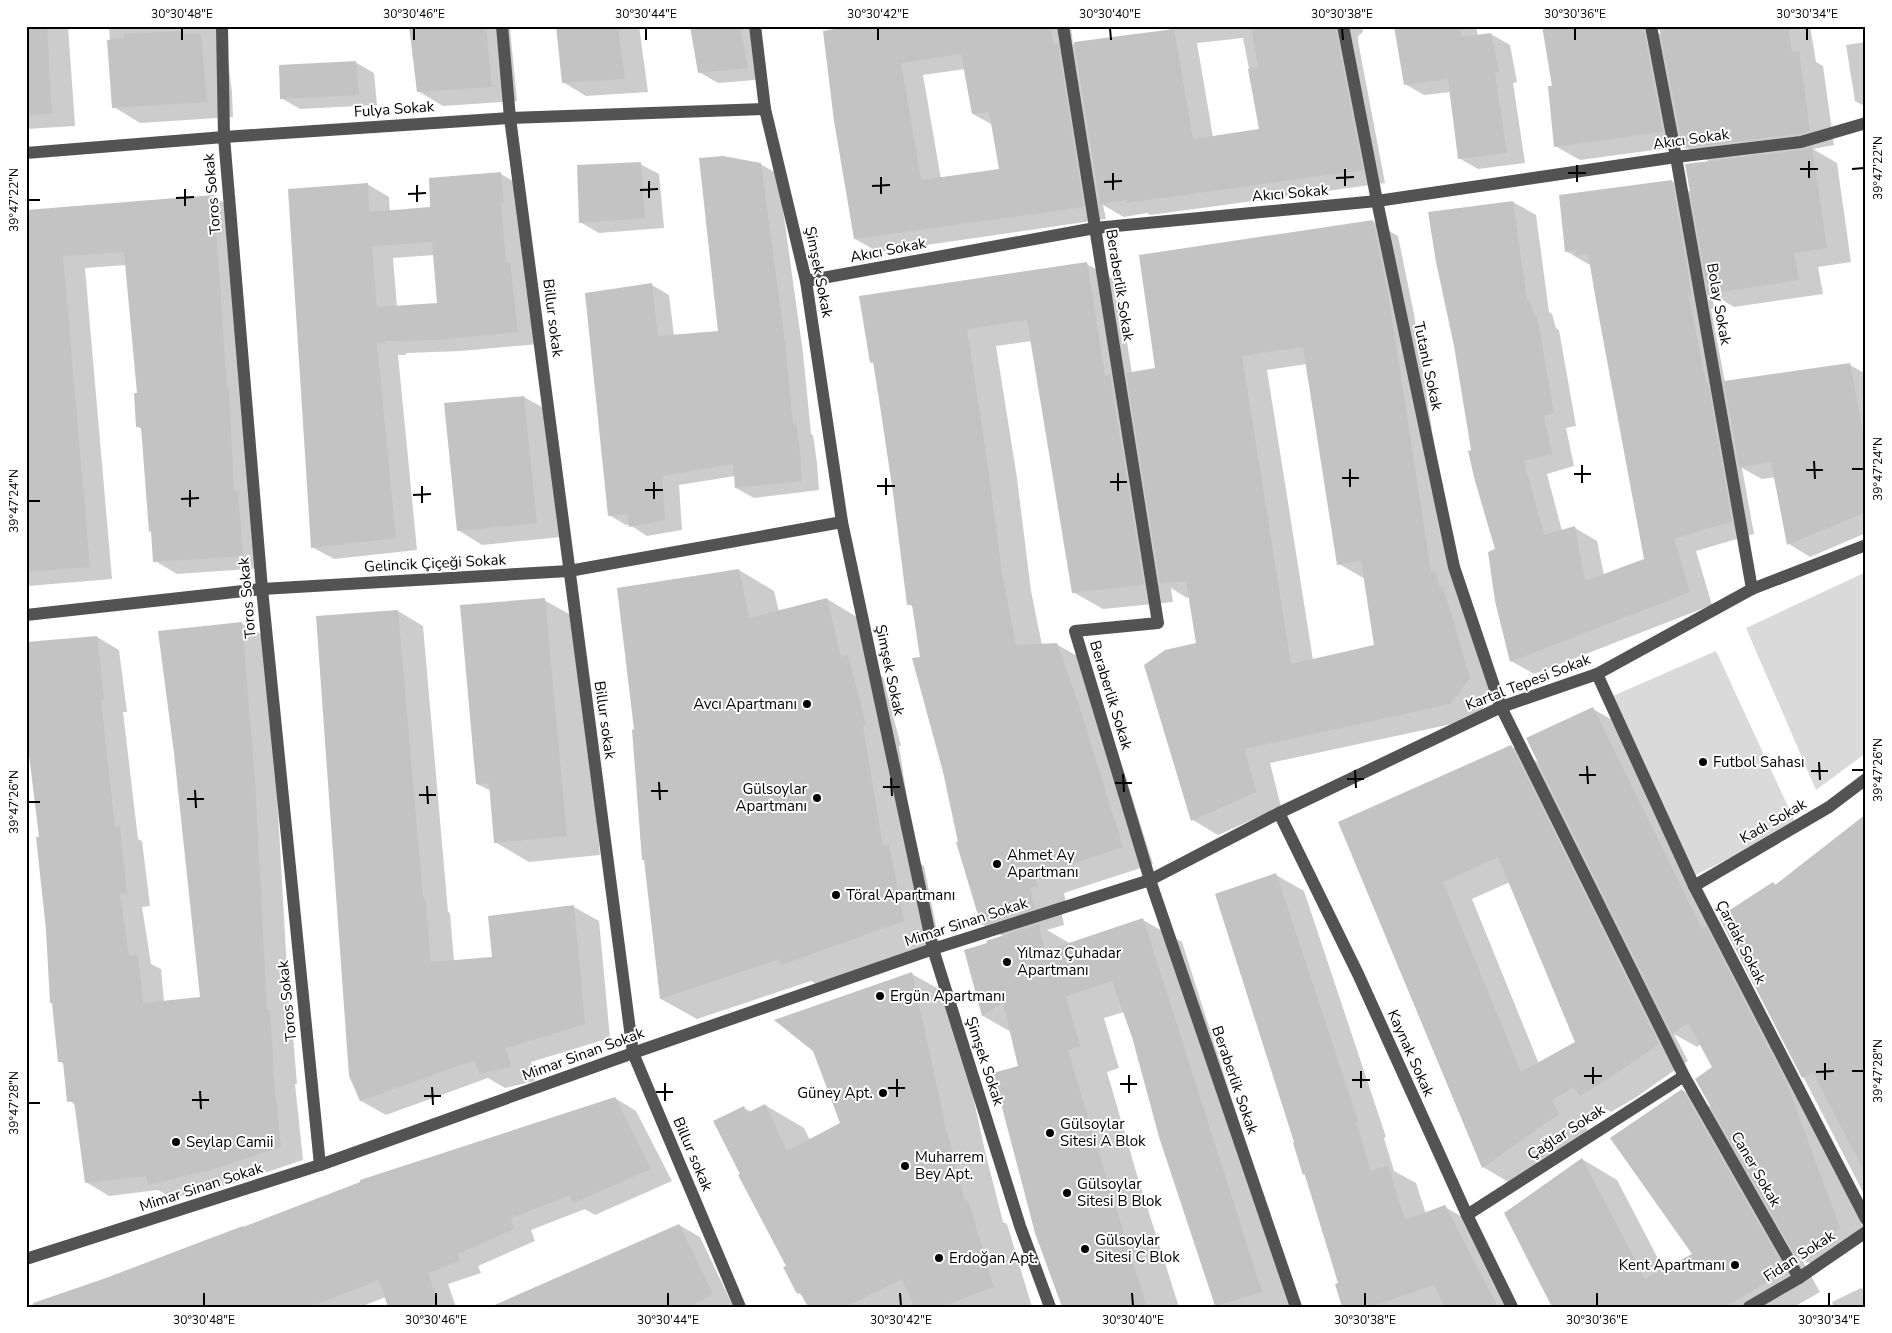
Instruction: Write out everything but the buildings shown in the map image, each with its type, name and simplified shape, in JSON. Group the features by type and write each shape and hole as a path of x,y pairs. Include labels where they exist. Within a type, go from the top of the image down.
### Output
{"street":[{"name":"Toros Sokak","path":"222,26 224,137 262,589 320,1165"},
{"path":"502,26 510,118"},
{"name":"Şimşek Sokak","path":"755,26 765,109 806,281 842,522 933,949 1020,1226 1050,1307"},
{"name":"Beraberlik Sokak","path":"1063,26 1158,623 1075,631 1150,880 1296,1307"},
{"name":"Tutanlı Sokak","path":"1343,26 1377,201 1454,567 1501,707 1684,1076"},
{"name":"Bolay Sokak","path":"1651,26 1752,589"},
{"name":"Fulya Sokak","path":"26,153 224,137 510,118 765,109"},
{"name":"Billur sokak","path":"510,118 633,1053 740,1307"},
{"name":"Akıcı Sokak","path":"806,281 1095,228 1377,201 1676,157 1801,142 1866,123"},
{"name":"Gelincik Çiçeği Sokak","path":"26,615 262,589 569,571 842,522"},
{"name":"Kartal Tepesi Sokak","path":"1150,880 1280,813 1501,707 1597,674 1752,589 1866,545"},
{"name":"Çardak Sokak","path":"1597,674 1694,886 1866,1219"},
{"name":"Kadı Sokak","path":"1694,886 1829,807 1866,779"},
{"name":"Kaynak Sokak","path":"1280,813 1358,974 1467,1215 1512,1307"},
{"name":"Mimar Sinan Sokak","path":"26,1260 320,1165 633,1053 933,949 1150,880"},
{"name":"Çağlar Sokak","path":"1467,1215 1684,1076"},
{"name":"Caner Sokak","path":"1684,1076 1799,1278"},
{"name":"Fidan Sokak","path":"1749,1307 1799,1278 1866,1232"}],"shaded area":[{"path":"1866,572 1866,753 1816,790 1746,628"},
{"name":"Futbol Sahası","path":"1716,651 1797,826 1695,875 1608,698"}],"place":[{"name":"Avcı Apartmanı","path":"807,704"},
{"name":"Futbol Sahası","path":"1703,762"},
{"name":"Gülsoylar Apartmanı","path":"817,798"},
{"name":"Ahmet Ay Apartmanı","path":"997,864"},
{"name":"Töral Apartmanı","path":"836,895"},
{"name":"Yılmaz Çuhadar Apartmanı","path":"1007,962"},
{"name":"Ergün Apartmanı","path":"880,996"},
{"name":"Güney Apt.","path":"883,1093"},
{"name":"Gülsoylar Sitesi A Blok","path":"1050,1133"},
{"name":"Seylap Camii","path":"176,1142"},
{"name":"Muharrem Bey Apt.","path":"905,1166"},
{"name":"Gülsoylar Sitesi B Blok","path":"1067,1193"},
{"name":"Gülsoylar Sitesi C Blok","path":"1085,1249"},
{"name":"Erdoğan Apt.","path":"939,1258"},
{"name":"Kent Apartmanı","path":"1735,1265"}]}
